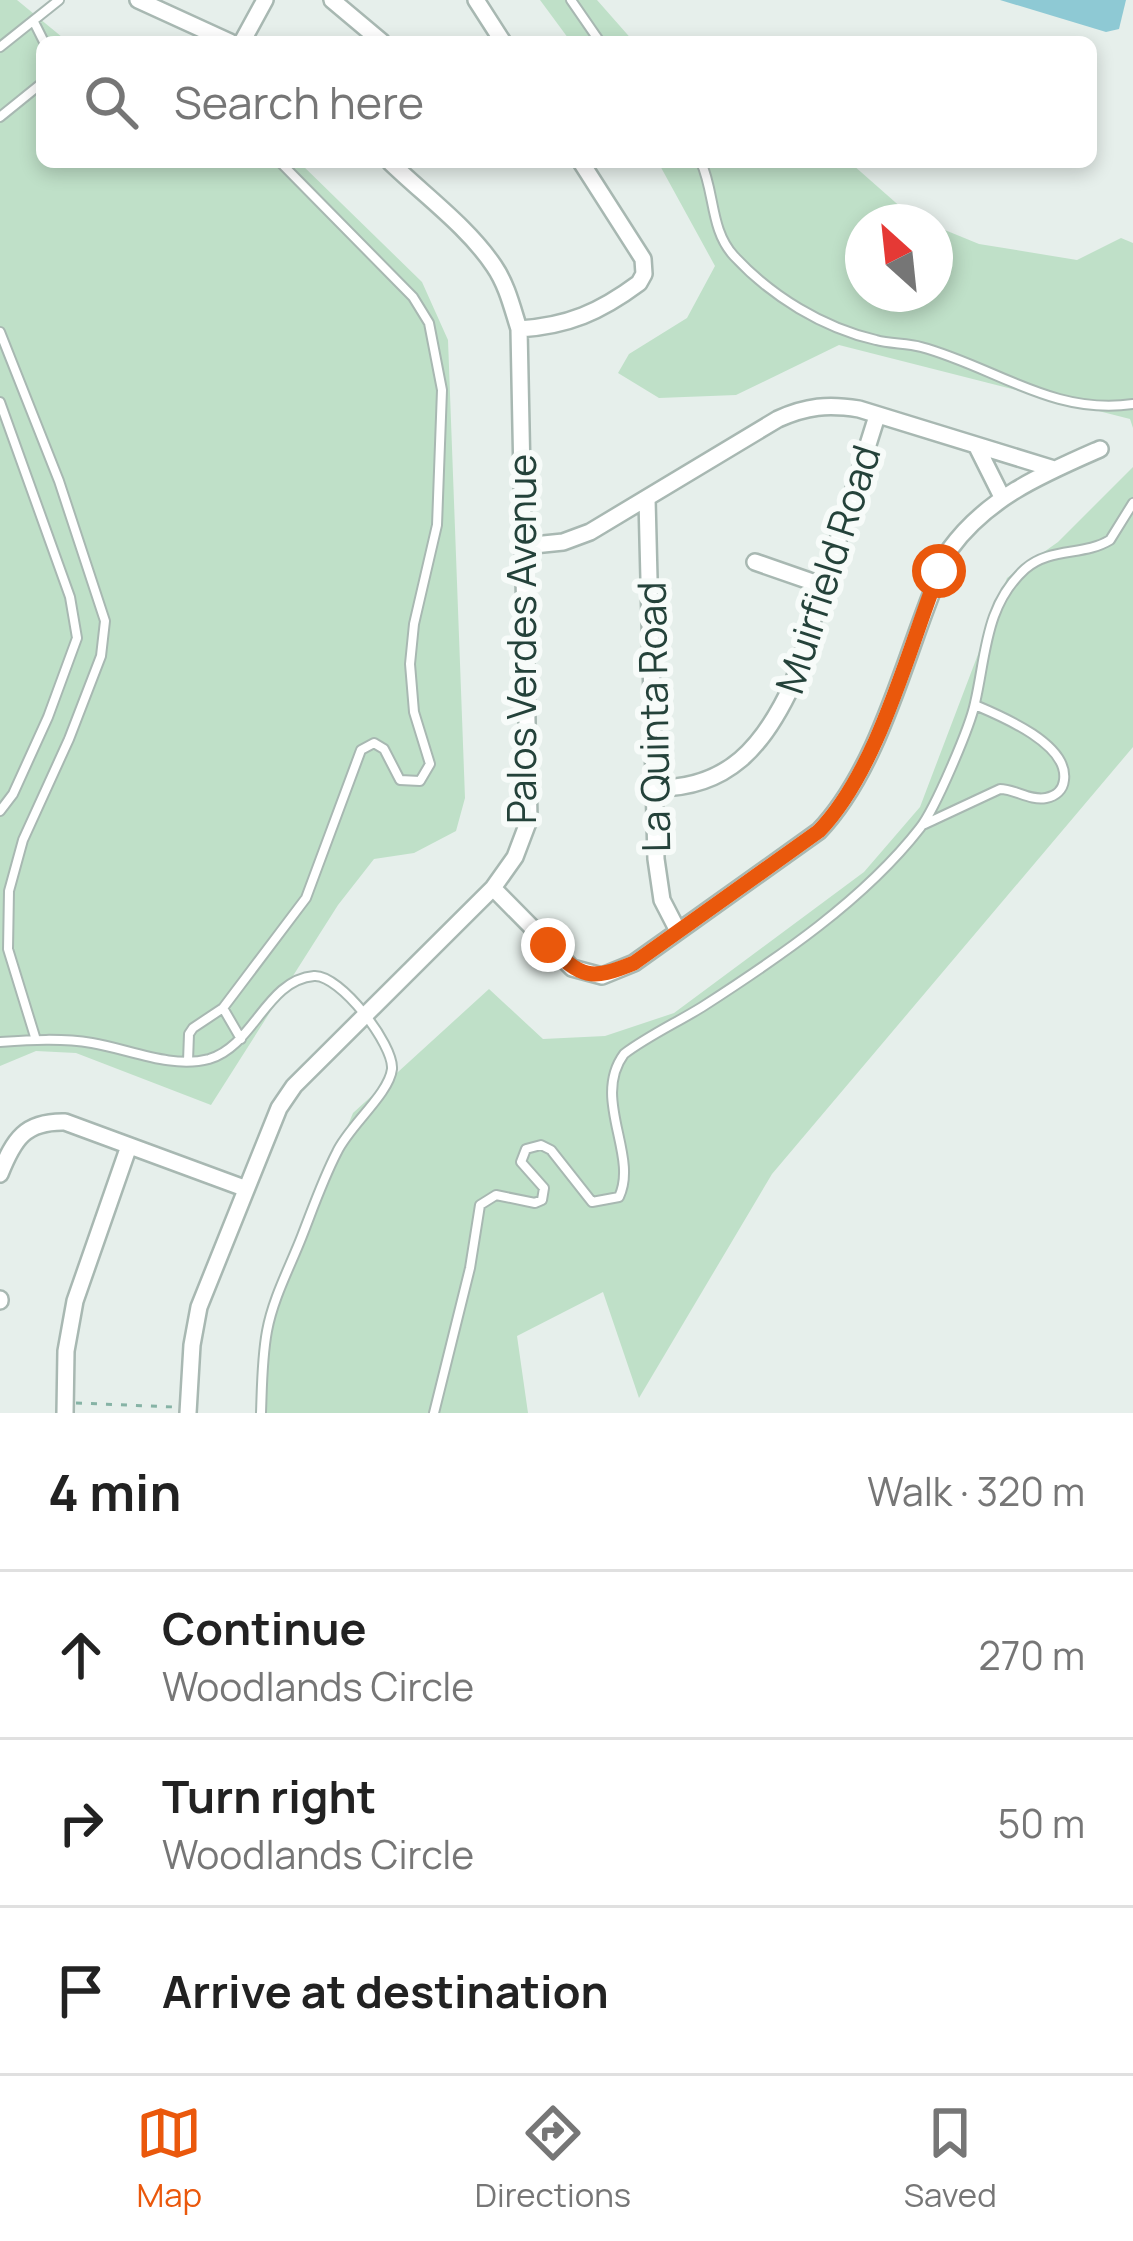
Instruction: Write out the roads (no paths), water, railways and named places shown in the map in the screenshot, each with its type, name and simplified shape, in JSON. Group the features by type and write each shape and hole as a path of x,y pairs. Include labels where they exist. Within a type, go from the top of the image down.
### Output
{"street":[{"path":"138,0 217,36"},
{"path":"245,36 265,0"},
{"path":"332,0 375,36"},
{"path":"476,0 499,36"},
{"name":"Palos Verdes Avenue","path":"188,1410 199,1307 278,1108 294,1086 493,888 515,857 529,820 519,329 507,290 487,256 396,168"},
{"path":"519,329 555,327 587,317 639,283 644,274 643,259 584,168"},
{"path":"524,546 563,542 590,532 778,419 827,404 1054,469"},
{"name":"Muirfield Road","path":"655,788 686,788 706,782 736,764 758,743 793,683 877,416"},
{"path":"976,447 1002,496"},
{"path":"493,888 572,968 602,976 634,963 830,820 874,744 950,549 974,519 1002,496 1100,449"},
{"name":"La Quinta Road","path":"647,499 657,879 678,931"},
{"path":"755,562 824,586"},
{"path":"0,1174 19,1137 42,1121 77,1125 244,1188"},
{"path":"65,1408 66,1351 75,1301 129,1146"}],"lane":[{"path":"0,46 59,0"},
{"path":"571,0 596,36"},
{"path":"34,21 41,36"},
{"path":"0,117 36,88"},
{"path":"188,1061 189,1034 224,1008 306,898 361,750 374,743 383,749 400,780 409,783 420,781 430,764 410,688 414,624 437,525 442,390 429,323 412,297 286,168"},
{"path":"703,168 719,233 730,253 806,312 842,330 921,346 1036,393 1094,405 1133,404"},
{"path":"0,332 59,482 106,621 101,656 23,839 9,891 8,949 36,1040"},
{"path":"0,402 70,597 77,638 48,718 0,812"},
{"path":"924,824 975,705 982,652 1005,594 1024,570 1054,553 1104,544 1133,503"},
{"path":"434,1413 470,1268 480,1205 496,1195 535,1203 545,1196 544,1188 521,1162 523,1153 541,1145 551,1150 592,1202 619,1197 623,1176 612,1092 616,1065 623,1054 706,1005 789,946 847,901 924,824 1000,789 1036,798 1061,789 1065,779 1060,762 1039,739 975,705"},
{"path":"0,1042 91,1043 188,1061 224,1053 279,994 314,976 340,986 364,1017 392,1058 389,1084 352,1125 337,1151 271,1314 261,1413"},
{"path":"224,1008 241,1039"}],"water":[{"path":"1000,0 1126,0 1119,29 1106,32"}]}
